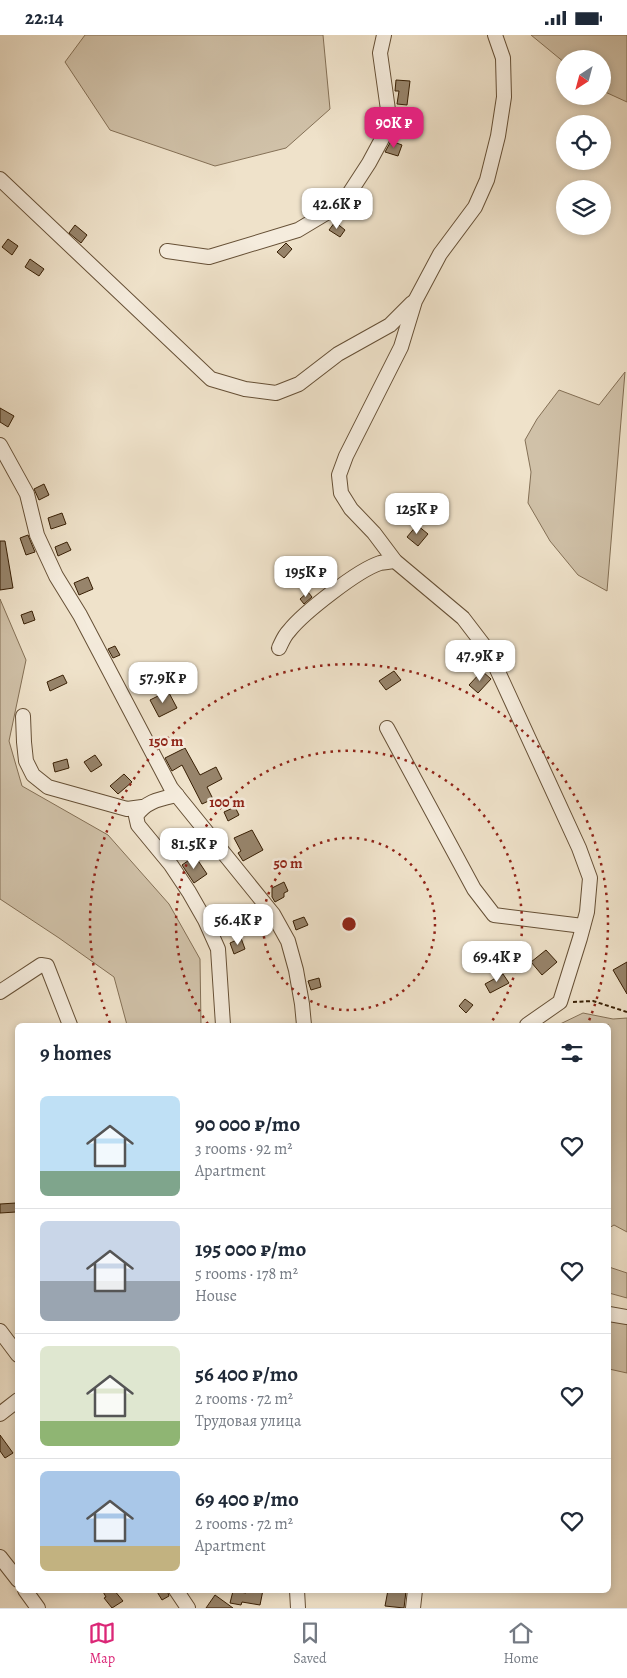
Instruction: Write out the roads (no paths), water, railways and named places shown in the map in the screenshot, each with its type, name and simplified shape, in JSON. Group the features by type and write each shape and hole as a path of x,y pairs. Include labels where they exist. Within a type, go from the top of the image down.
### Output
{"street":[{"path":"167,251 209,257 298,230 343,203 369,163 390,124 380,53 384,35"},
{"path":"495,35 503,58 504,97 498,136 487,180 475,207 440,254 415,301 401,347 346,456 339,475 341,493 351,509 374,533 395,561 463,618 489,652 578,847 590,878 587,912 560,1002 530,1023"},
{"path":"0,179 211,379 245,389 276,393 299,384 338,354 390,325 415,301"},
{"path":"0,445 27,494 37,535 56,576 80,615 176,795 273,914 288,941 296,970 304,1023"},
{"path":"279,648 287,632 320,603 362,572 380,563 395,561"},
{"path":"23,716 26,761 34,775 48,787 127,809 142,807 153,801 176,795"},
{"path":"387,728 474,889 494,915 583,926"},
{"path":"142,807 136,816 138,825 171,865 189,892 205,920 218,949 224,1023"},
{"path":"0,992 41,965 47,966 69,1023"},
{"path":"611,1314 627,1317"},
{"path":"0,1331 15,1351"},
{"path":"0,1414 15,1402"},
{"path":"0,1557 15,1576"},
{"path":"27,1593 38,1608"},
{"path":"178,1593 188,1608"},
{"path":"297,1593 298,1608"},
{"path":"413,1608 415,1593"}]}
